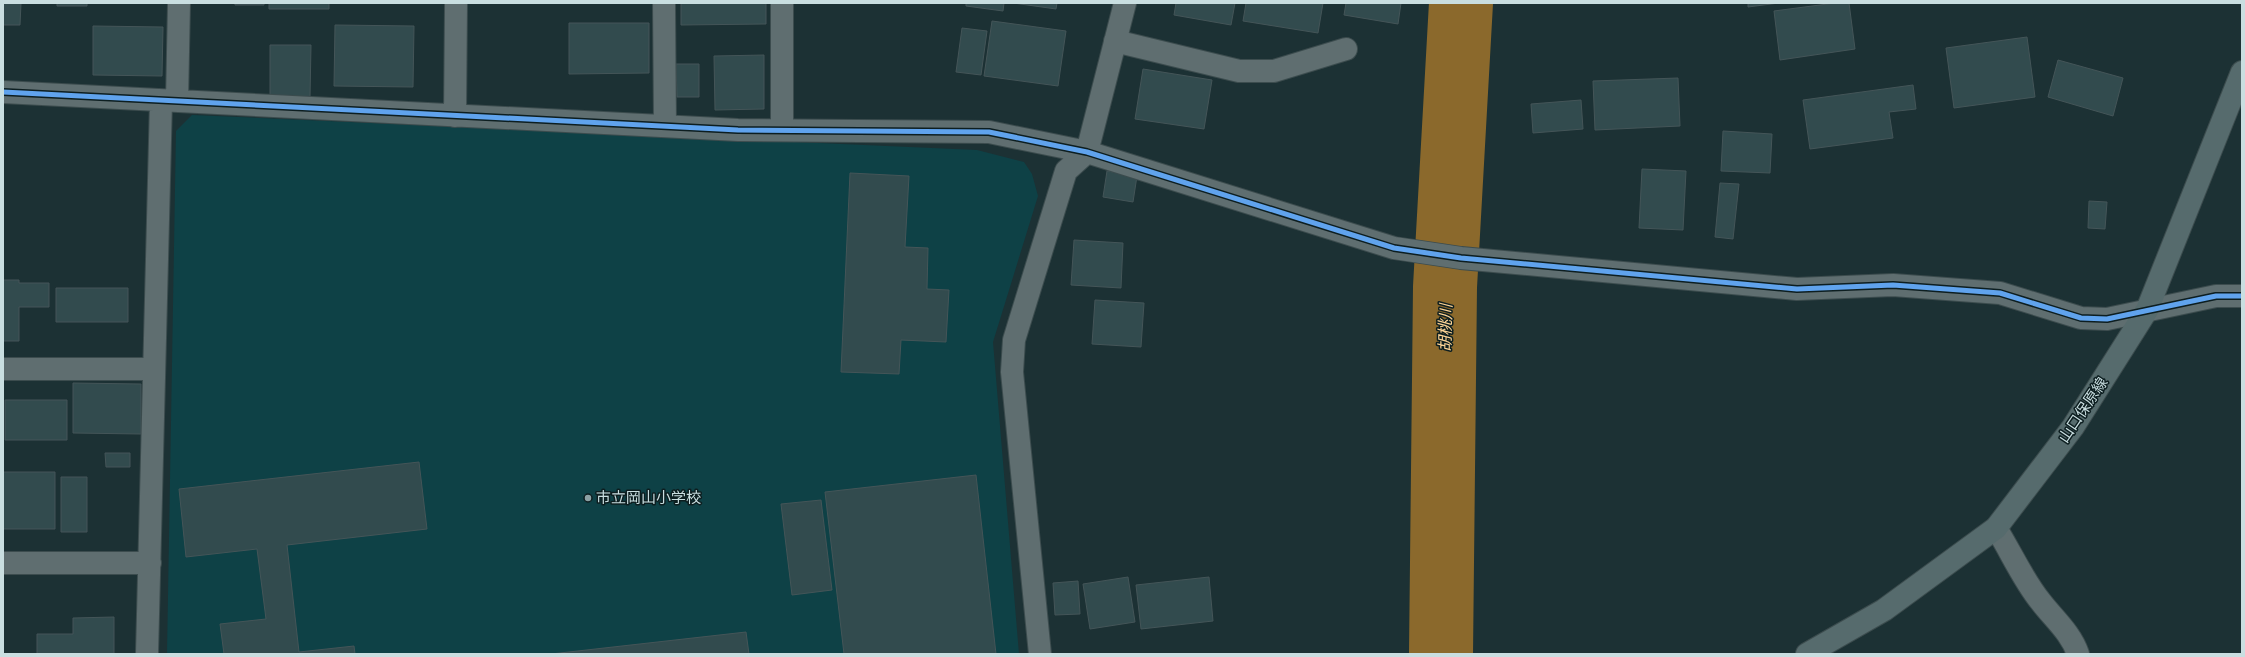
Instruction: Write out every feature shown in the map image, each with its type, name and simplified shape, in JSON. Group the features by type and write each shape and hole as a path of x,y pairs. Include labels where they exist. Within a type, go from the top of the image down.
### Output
{"main road":[{"name":"山口保原線","path":"1807,654 1884,610 1996,528 2073,427 2147,310 2242,72"}],"street":[{"path":"147,654 154,369 169,101 179,3"},
{"path":"455,116 456,3"},
{"path":"664,3 666,126"},
{"path":"782,3 782,130"},
{"path":"1040,654 1012,372 1014,340 1066,172 1087,152 1125,3"},
{"path":"1115,41 1240,71 1274,71 1346,49"},
{"path":"3,92 738,130 989,132 1087,152 1394,248 1461,258 1797,289 1893,285 2000,293 2081,318 2107,319 2216,296 2242,296"},
{"path":"3,369 154,369"},
{"path":"1996,528 2040,601 2060,623 2075,645 2078,654"},
{"path":"3,563 150,563"}],"shaded area":[{"name":"市立岡山小学校","path":"192,115 977,150 1024,162 1032,174 1038,196 993,342 1019,654 167,654 176,131"}],"building":[{"path":"3,3 21,3 20,25 3,25"},
{"path":"57,3 87,3 87,6 57,6"},
{"path":"235,3 264,3 264,5 235,5"},
{"path":"269,3 329,3 329,9 269,9"},
{"path":"681,3 766,3 766,24 681,25"},
{"path":"966,3 1004,3 1003,11 966,6"},
{"path":"1013,3 1057,3 1056,9"},
{"path":"1176,3 1235,3 1231,25 1174,15"},
{"path":"1246,3 1323,3 1318,33 1243,21"},
{"path":"1346,3 1401,3 1398,24 1344,15"},
{"path":"1748,3 1779,3 1748,7"},
{"path":"1835,3 1849,3 1855,49 1780,60 1774,11"},
{"path":"992,21 1066,31 1058,86 984,76"},
{"path":"569,23 649,23 649,73 569,74"},
{"path":"335,25 414,26 413,87 334,86"},
{"path":"93,26 163,27 162,76 93,75"},
{"path":"962,28 987,31 981,75 956,72"},
{"path":"2027,37 2035,97 1954,108 1946,48"},
{"path":"270,45 311,45 310,97 270,97"},
{"path":"764,55 764,109 715,110 714,56"},
{"path":"2058,60 2123,78 2113,116 2048,97"},
{"path":"676,64 699,64 699,97 677,97"},
{"path":"1143,69 1212,80 1204,129 1135,119"},
{"path":"1678,78 1680,126 1595,130 1593,81"},
{"path":"1913,85 1916,109 1889,112 1893,138 1810,149 1803,100"},
{"path":"1581,100 1583,129 1533,133 1531,104"},
{"path":"1723,131 1772,134 1770,173 1721,171"},
{"path":"1642,169 1686,171 1683,230 1639,228"},
{"path":"1107,171 1137,176 1133,202 1103,197"},
{"path":"850,173 909,176 905,247 928,248 927,289 949,290 946,342 901,340 899,374 841,372"},
{"path":"1720,183 1739,184 1733,239 1715,237"},
{"path":"2089,201 2107,202 2105,229 2088,228"},
{"path":"1074,240 1123,243 1121,288 1071,285"},
{"path":"3,280 19,280 19,283 49,283 49,307 19,307 19,341 3,341"},
{"path":"56,288 128,288 128,322 56,322"},
{"path":"1095,300 1144,303 1141,347 1092,344"},
{"path":"73,383 141,384 141,434 73,433"},
{"path":"5,400 67,400 67,440 5,440"},
{"path":"105,453 130,453 130,467 106,467"},
{"path":"419,462 427,529 287,545 299,652 354,646 355,654 224,654 220,624 266,619 257,549 186,557 179,489"},
{"path":"3,472 55,472 55,529 3,529"},
{"path":"976,475 996,654 844,654 825,492"},
{"path":"61,477 87,477 87,532 61,532"},
{"path":"821,500 832,590 792,595 781,504"},
{"path":"1128,577 1135,622 1090,629 1083,584"},
{"path":"1209,577 1213,621 1141,629 1136,585"},
{"path":"1078,581 1080,614 1055,615 1053,583"},
{"path":"114,617 114,654 37,654 37,634 73,634 73,618"},
{"path":"746,632 749,654 551,654"}],"waterway":[{"name":"胡桃川","path":"1441,654 1445,287 1461,3"}],"cycle path":[{"path":"3,92 738,130 989,132 1087,152 1394,248 1461,258 1797,289 1893,285 2000,293 2081,318 2107,319 2216,296 2242,296"}],"place":[{"name":"市立岡山小学校","path":"588,498"}]}
